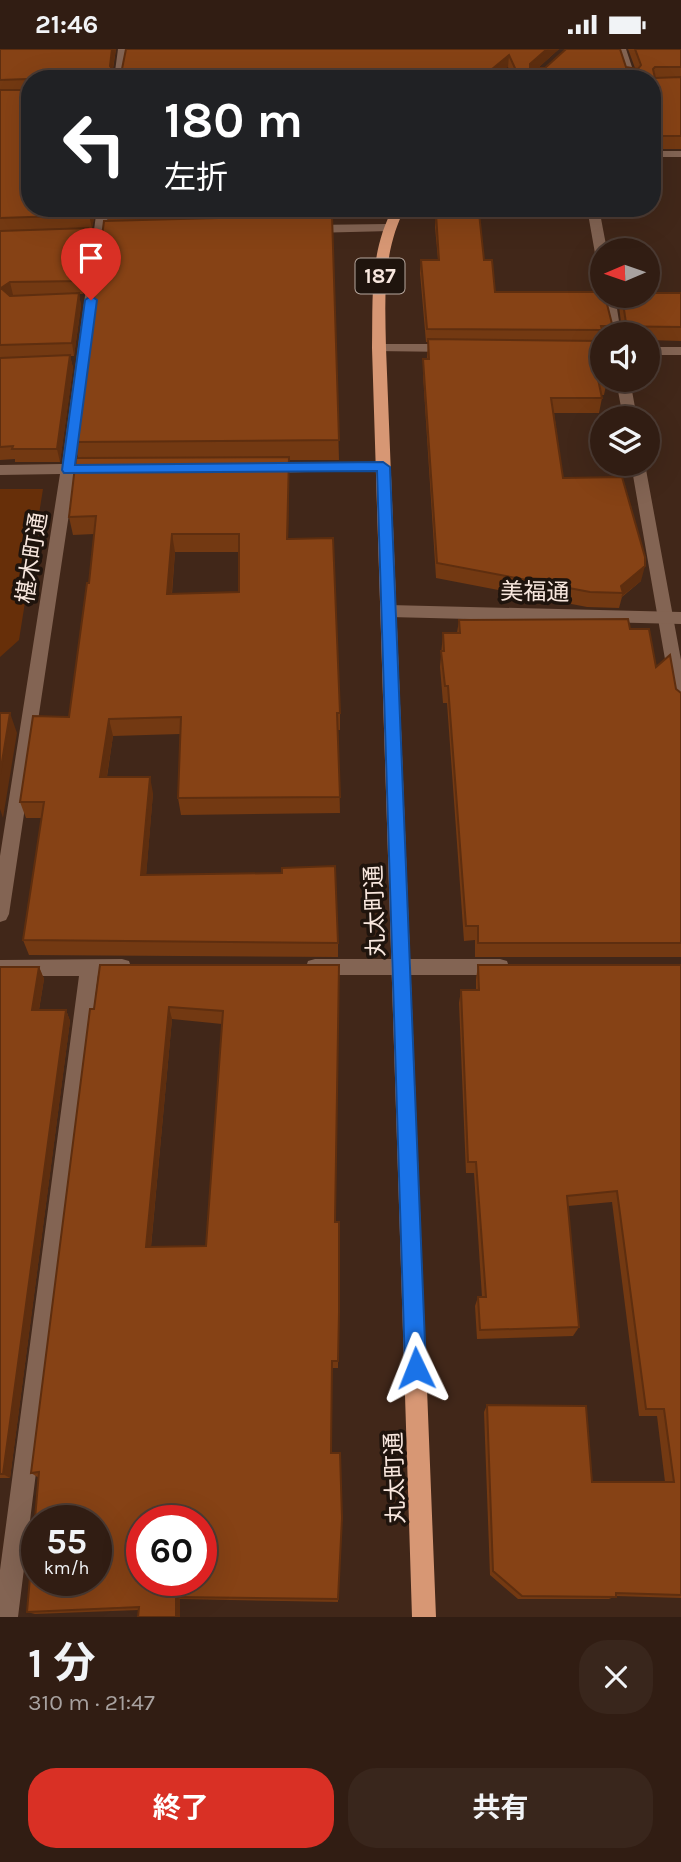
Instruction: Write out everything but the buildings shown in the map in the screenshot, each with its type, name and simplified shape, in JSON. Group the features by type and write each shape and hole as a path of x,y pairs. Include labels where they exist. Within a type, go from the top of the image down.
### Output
{"main road":[{"name":"丸太町通","path":"394,217 387,228 380,252 379,348 424,1617"}],"street":[{"path":"120,70 123,49"},
{"path":"621,49 628,70"},
{"path":"661,154 681,154"},
{"name":"椹木町通","path":"0,914 68,470 76,362 84,300 102,217"},
{"path":"595,217 598,238"},
{"path":"295,230 387,228"},
{"path":"49,236 136,233"},
{"path":"379,348 466,349"},
{"path":"660,351 681,351"},
{"path":"256,468 383,467"},
{"path":"0,470 95,469"},
{"path":"641,476 673,618 681,705"},
{"name":"美福通","path":"388,611 673,618"},
{"path":"6,1617 90,967"},
{"path":"0,968 144,967"},
{"path":"294,967 517,967"}],"shaded area":[{"path":"0,489 43,489 19,640 0,657"}],"route":[{"path":"91,300 68,470 383,467 416,1368"}]}
